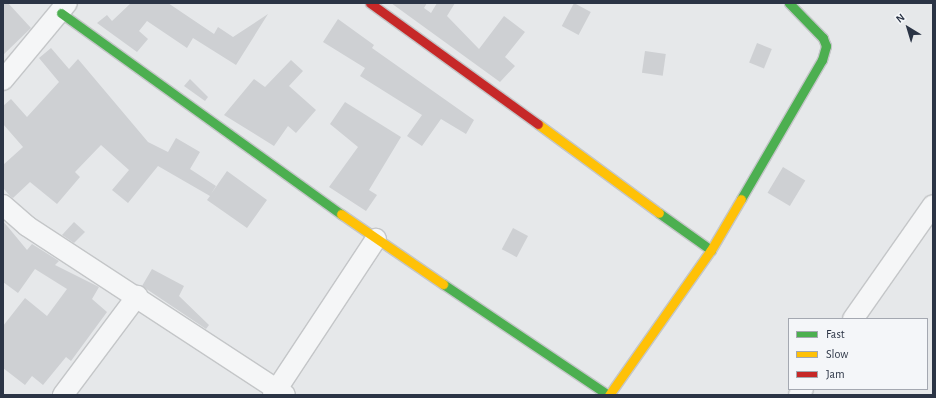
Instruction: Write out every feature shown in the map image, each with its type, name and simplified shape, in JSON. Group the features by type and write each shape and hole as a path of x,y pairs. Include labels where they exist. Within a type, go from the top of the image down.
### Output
{"street":[{"path":"370,3 711,250"},
{"path":"3,80 64,8 376,239 609,395 711,250 822,60 826,46 822,38 789,3"},
{"path":"854,318 933,205"},
{"path":"3,206 27,226 138,296 279,393 376,239"},
{"path":"63,395 138,296"}],"building":[{"path":"3,3 8,3 31,28 3,55"},
{"path":"131,3 168,3 214,34 218,27 233,37 268,14 236,65 193,38 187,48 147,21 139,31 148,39 137,52 97,23 107,15 112,21"},
{"path":"391,3 427,3 424,8 431,13 437,3 455,3 447,16 479,49 504,16 525,32 505,57 515,66 500,82"},
{"path":"574,3 591,12 579,35 562,26"},
{"path":"338,19 374,45 372,48 474,120 466,134 441,119 422,146 407,136 422,115 360,76 365,68 323,42"},
{"path":"757,43 772,49 764,68 749,62"},
{"path":"51,48 69,69 78,59 148,142 168,152 176,138 200,152 190,169 216,186 211,194 227,171 267,200 247,228 207,200 210,196 158,166 128,203 112,190 129,170 101,145 75,172 80,177 57,204 30,182 13,198 10,196 3,188 3,165 23,147 3,124 3,106 11,99 27,117 59,82 39,58"},
{"path":"645,51 666,54 663,76 642,73"},
{"path":"291,60 303,71 289,86 316,110 296,133 288,126 274,146 224,115 254,79 265,87"},
{"path":"190,79 208,97 205,101 184,86"},
{"path":"345,102 401,137 369,190 377,195 366,211 329,187 358,147 330,124"},
{"path":"783,167 805,180 790,206 768,193"},
{"path":"3,221 27,250 32,244 59,261 55,265 99,287 92,299 107,312 71,361 66,357 43,385 32,376 25,385 3,368 3,326 25,298 47,316 67,289 35,269 18,293 3,282"},
{"path":"74,222 85,232 74,243 62,235"},
{"path":"513,228 528,236 517,257 502,249"},
{"path":"152,269 184,286 179,296 209,325 206,329 142,286"}],"traffic: fast":[{"path":"741,199 822,60 826,46 823,38 789,3"},
{"path":"61,13 341,214"},
{"path":"659,213 711,250"},
{"path":"443,284 608,395"}],"traffic: slow":[{"path":"538,124 659,213"},
{"path":"609,395 711,250 741,199"},
{"path":"341,214 443,284"}],"traffic: jam":[{"path":"370,3 538,124"}]}
